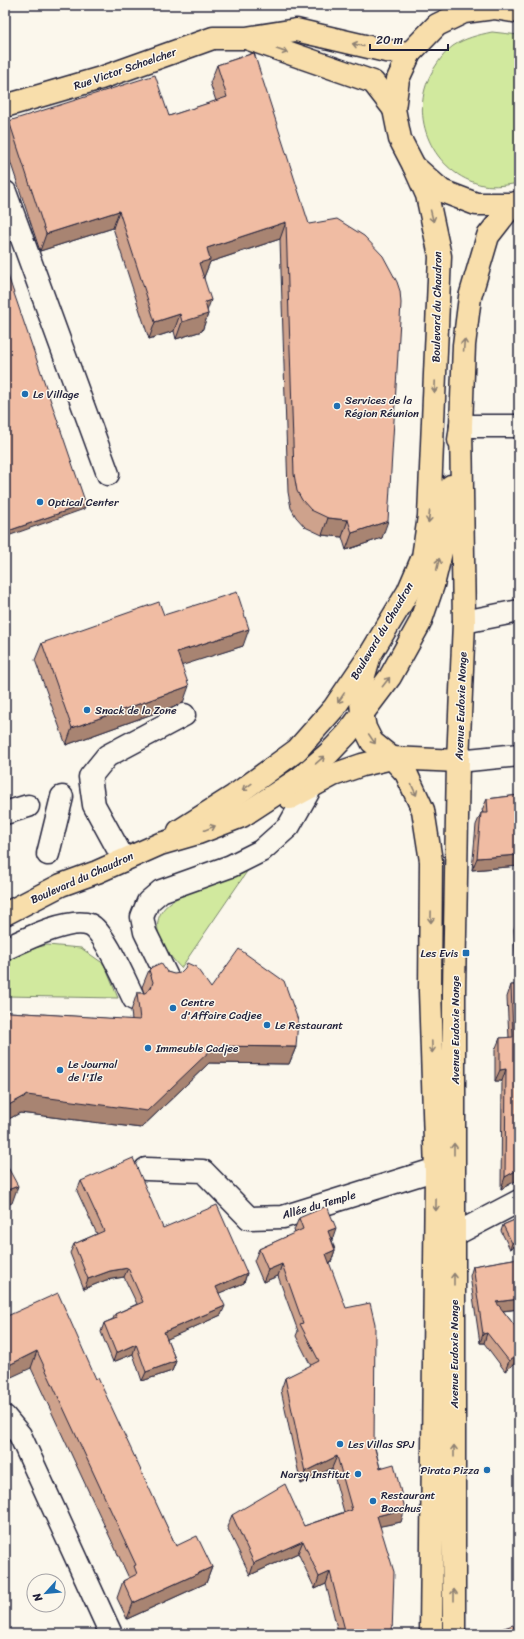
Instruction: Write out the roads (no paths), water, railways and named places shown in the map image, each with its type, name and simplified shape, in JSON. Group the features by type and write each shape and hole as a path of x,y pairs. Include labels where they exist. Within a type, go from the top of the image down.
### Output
{"main road":[{"path":"394,109 398,79 410,53 440,15 493,6 519,12"},
{"name":"Rue Victor Schoelcher","path":"5,106 101,78 213,38 246,38 296,30 386,51 410,53"},
{"name":"Rue Victor Schoelcher","path":"246,38 373,82 394,109"},
{"name":"Boulevard du Chaudron","path":"160,844 189,823 234,796 297,750 334,708 370,654 408,592 423,557 430,516 440,256 427,195 400,139 394,109"},
{"path":"414,166 442,191 476,204 516,203"},
{"name":"Boulevard du Chaudron","path":"5,914 61,885 160,844 198,833 242,816 300,778 329,753 347,734 390,677 416,630 433,585 442,548 461,426 464,345 470,297 488,236 516,203"},
{"name":"Avenue Eudoxie Nonge","path":"454,1634 454,990 458,761 464,622 461,426"},
{"name":"Avenue Eudoxie Nonge","path":"370,654 360,689 365,728 372,742 392,758 406,773 423,810 431,861 430,991 436,1172 431,1634"},
{"path":"242,816 276,805 333,775 354,767 392,758 458,761"}],"street":[{"path":"5,192 108,474"},
{"path":"461,426 519,426"},
{"path":"464,622 519,611"},
{"path":"124,860 94,805 90,777 108,756 184,715"},
{"path":"458,761 519,755"},
{"path":"168,979 145,932 142,917 148,902 161,891 231,866 261,851 289,826 311,787"},
{"path":"48,854 62,797"},
{"path":"5,813 28,806"},
{"path":"5,950 55,927 74,924 90,926 103,938 134,999"},
{"name":"Allée du Temple","path":"146,1169 202,1171 249,1218 283,1217 427,1172 436,1172"},
{"path":"454,1235 519,1201"},
{"path":"5,1417 20,1435 111,1634"}],"place":[{"name":"Le Village","path":"25,394"},
{"name":"Services de la Région Réunion","path":"337,406"},
{"name":"Optical Center","path":"40,502"},
{"name":"Snack de la Zone","path":"87,710"},
{"name":"Les Evis","path":"466,953"},
{"name":"Centre d'Affaire Cadjee","path":"173,1008"},
{"name":"Le Restaurant","path":"267,1025"},
{"name":"Immeuble Cadjee","path":"148,1048"},
{"name":"Le Journal de l'Ile","path":"60,1070"},
{"name":"Les Villas SPJ","path":"340,1444"},
{"name":"Pirata Pizza","path":"487,1470"},
{"name":"Narsy Institut","path":"358,1474"},
{"name":"Restaurant Bacchus","path":"373,1501"}]}
